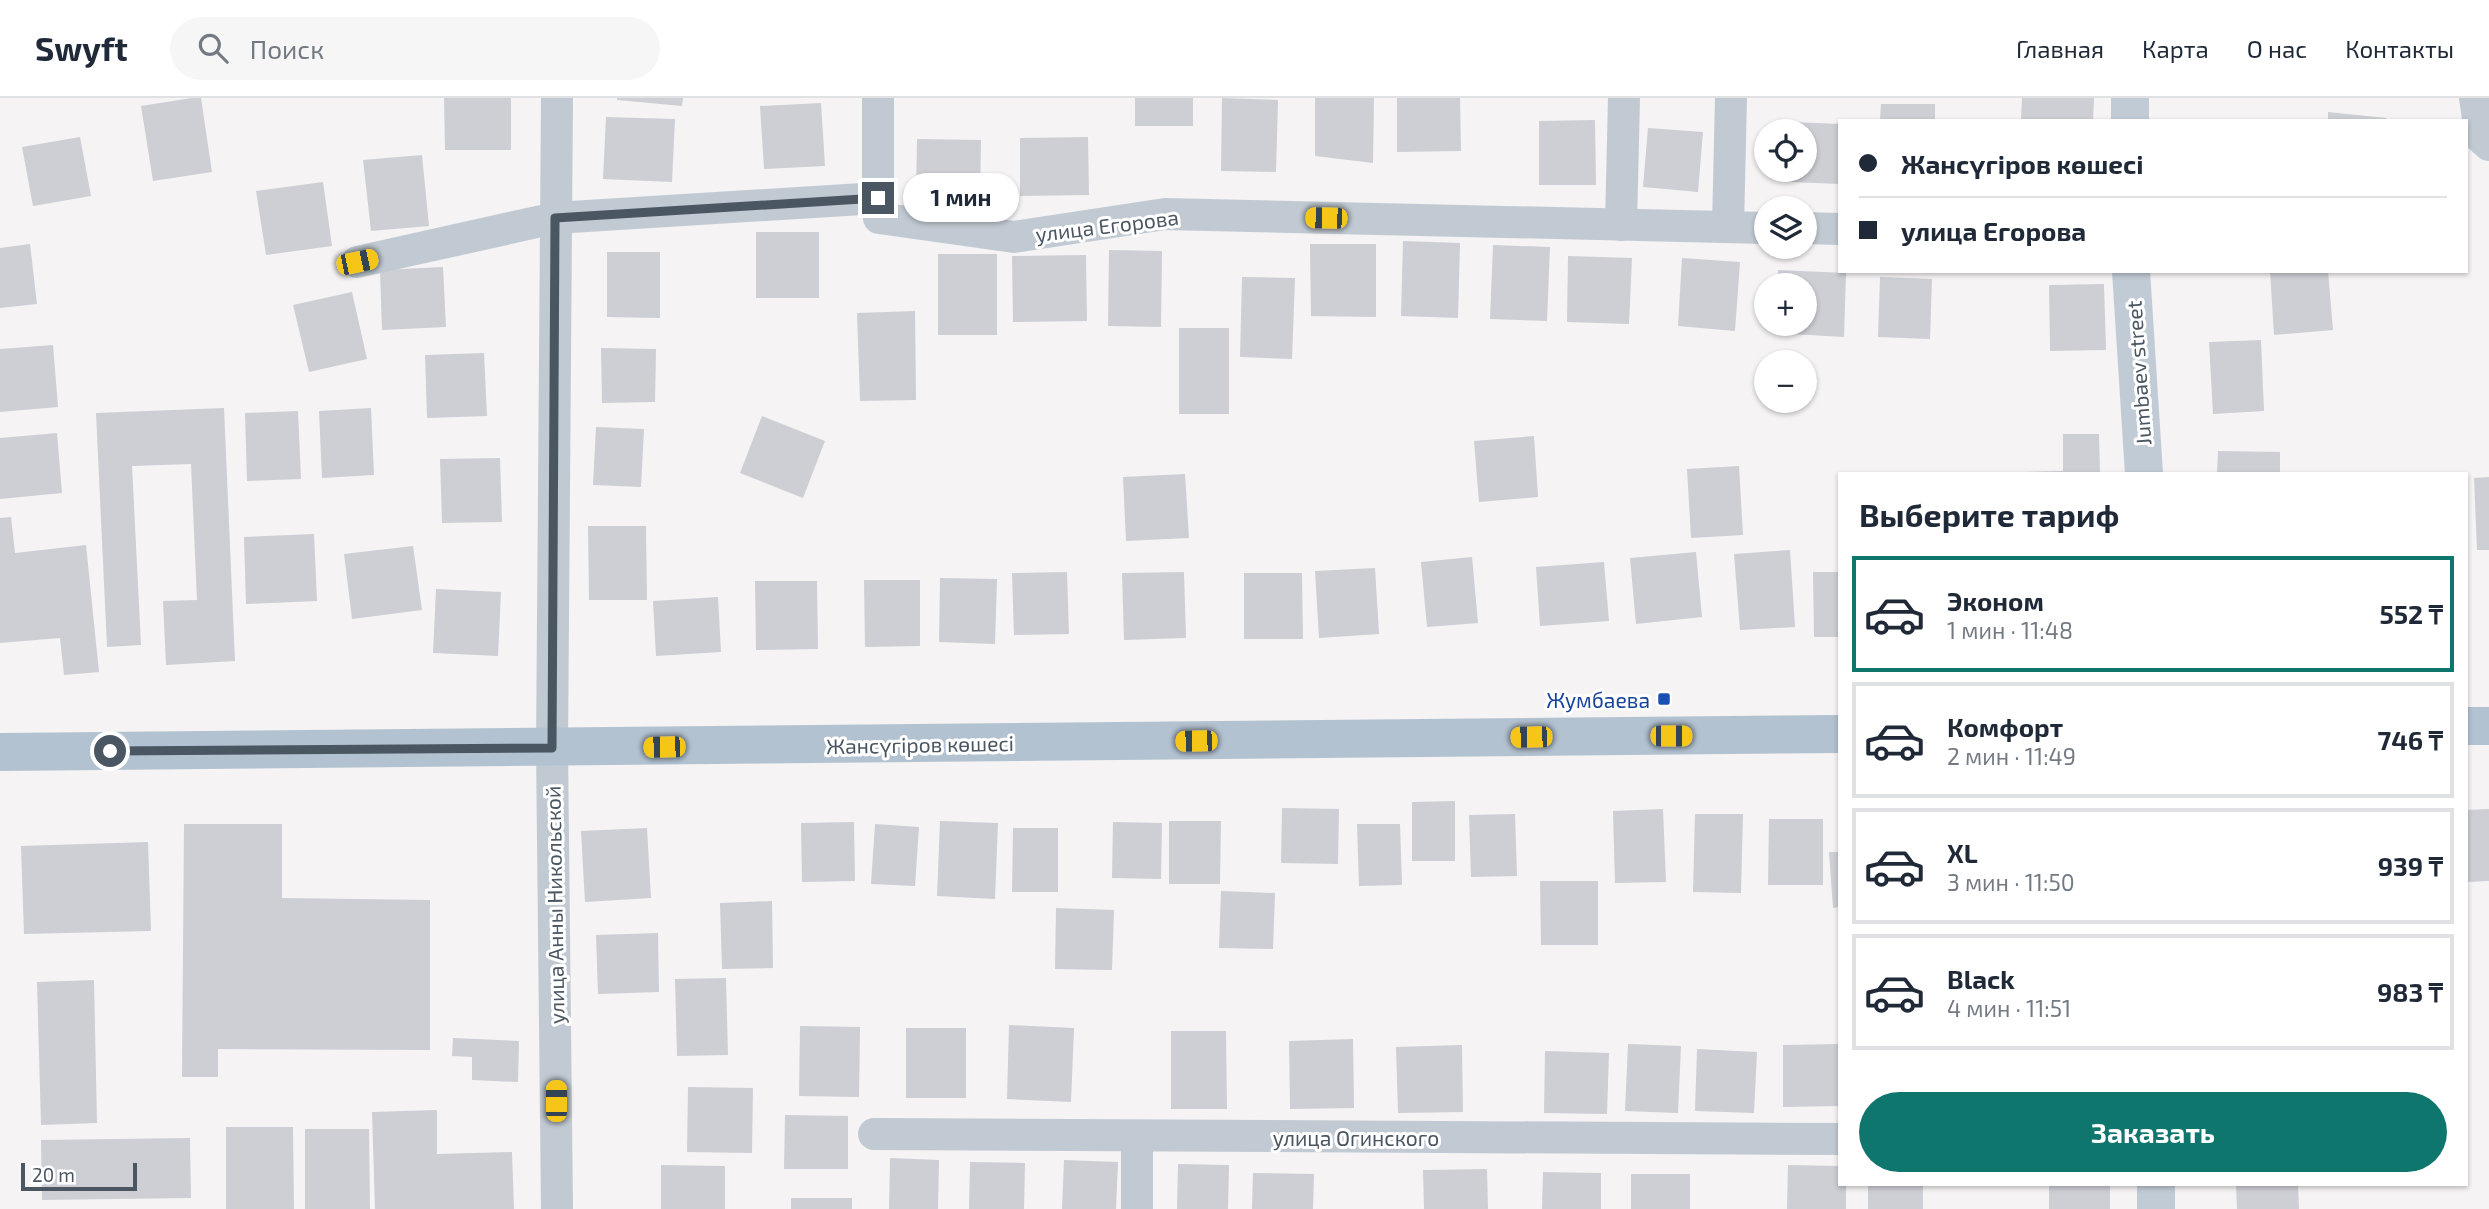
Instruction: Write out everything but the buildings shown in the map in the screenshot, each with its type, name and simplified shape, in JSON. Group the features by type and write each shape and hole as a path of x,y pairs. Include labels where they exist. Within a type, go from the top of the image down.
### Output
{"main road":[{"path":"2130,98 2130,119"},
{"name":"Jumbaev street","path":"2131,273 2144,472"},
{"path":"2468,726 2489,726"},
{"name":"Жансүгіров көшесі","path":"0,752 1838,734"},
{"path":"2155,1186 2156,1209"}],"street":[{"name":"улица Анны Никольской","path":"557,98 552,748 557,1209"},
{"path":"357,262 555,218 878,198 878,98"},
{"path":"1621,225 1625,98"},
{"path":"1728,227 1731,98"},
{"path":"2475,98 2481,138 2489,145"},
{"name":"улица Егорова","path":"878,198 879,218 1014,237 1165,214 1754,228"},
{"path":"1817,228 1838,229"},
{"name":"улица Огинского","path":"874,1134 1838,1139"},
{"path":"1137,1136 1137,1209"}],"place":[{"name":"Жумбаева","path":"1664,699"}],"route":[{"path":"110,751 552,748 555,218 878,198"}]}
